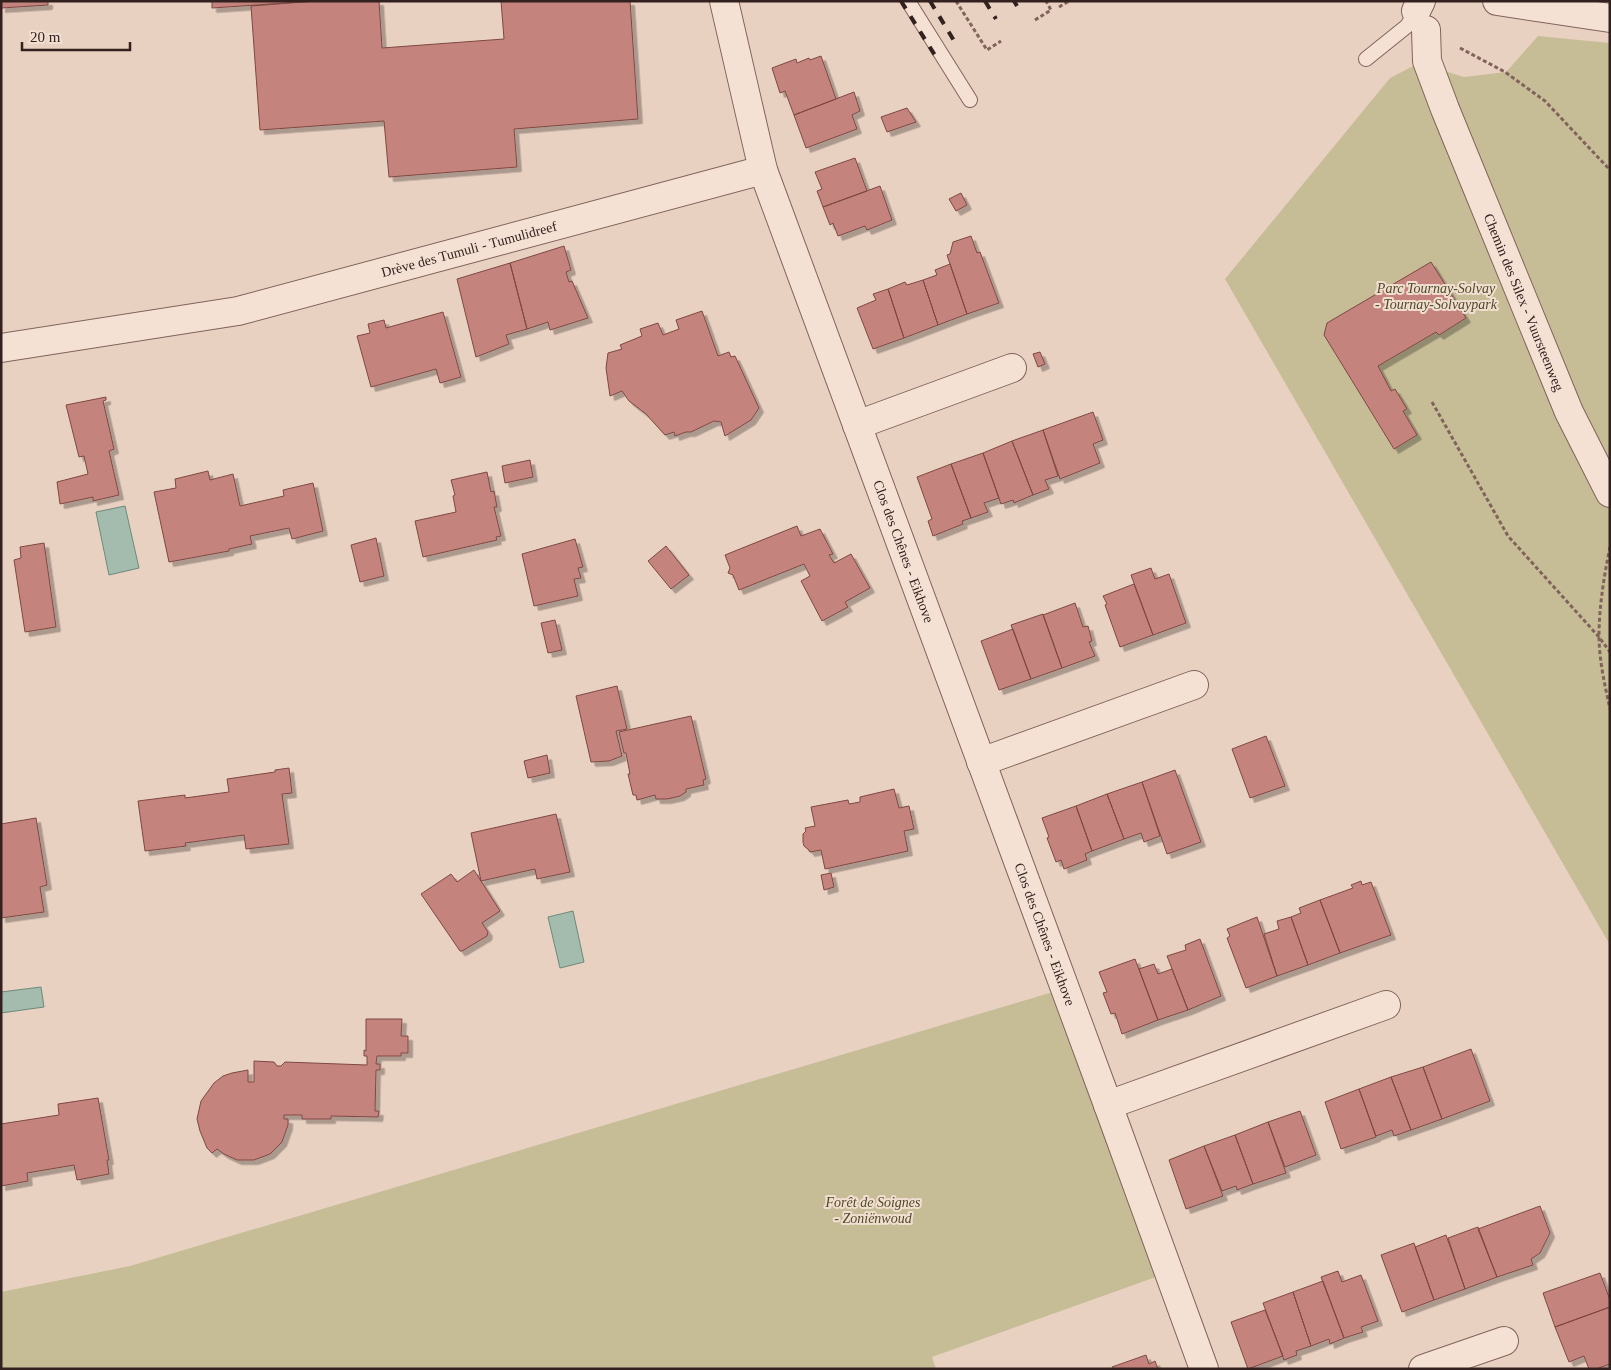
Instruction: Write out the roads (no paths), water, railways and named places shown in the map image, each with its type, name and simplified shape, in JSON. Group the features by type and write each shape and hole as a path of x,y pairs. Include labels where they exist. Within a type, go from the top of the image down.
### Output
{"street":[{"path":"724,1 763,170"},
{"path":"1497,1 1610,18"},
{"name":"Chemin des Silex - Vuursteenweg","path":"1421,14 1427,61 1445,109 1569,412 1610,493"},
{"name":"Drève des Tumuli - Tumulidreef","path":"1,348 238,311 763,170"},
{"name":"Clos des Chênes - Eikhove","path":"763,170 1204,1369"},
{"path":"857,425 1012,368"},
{"path":"981,762 1194,685"},
{"path":"1108,1105 1386,1005"},
{"path":"1423,1369 1504,1341"}],"lane":[{"path":"908,1 970,100"},
{"path":"1366,59 1421,14"}],"railway":[{"path":"901,1 936,57"},
{"path":"930,1 956,44"},
{"path":"985,1 996,19"},
{"path":"1014,1 1017,6"}],"park label":[{"name":"Parc Tournay-Solvay - Tournay-Solvaypark","path":"1436,296"},
{"name":"Forêt de Soignes - Zoniënwoud","path":"873,1210"}]}
